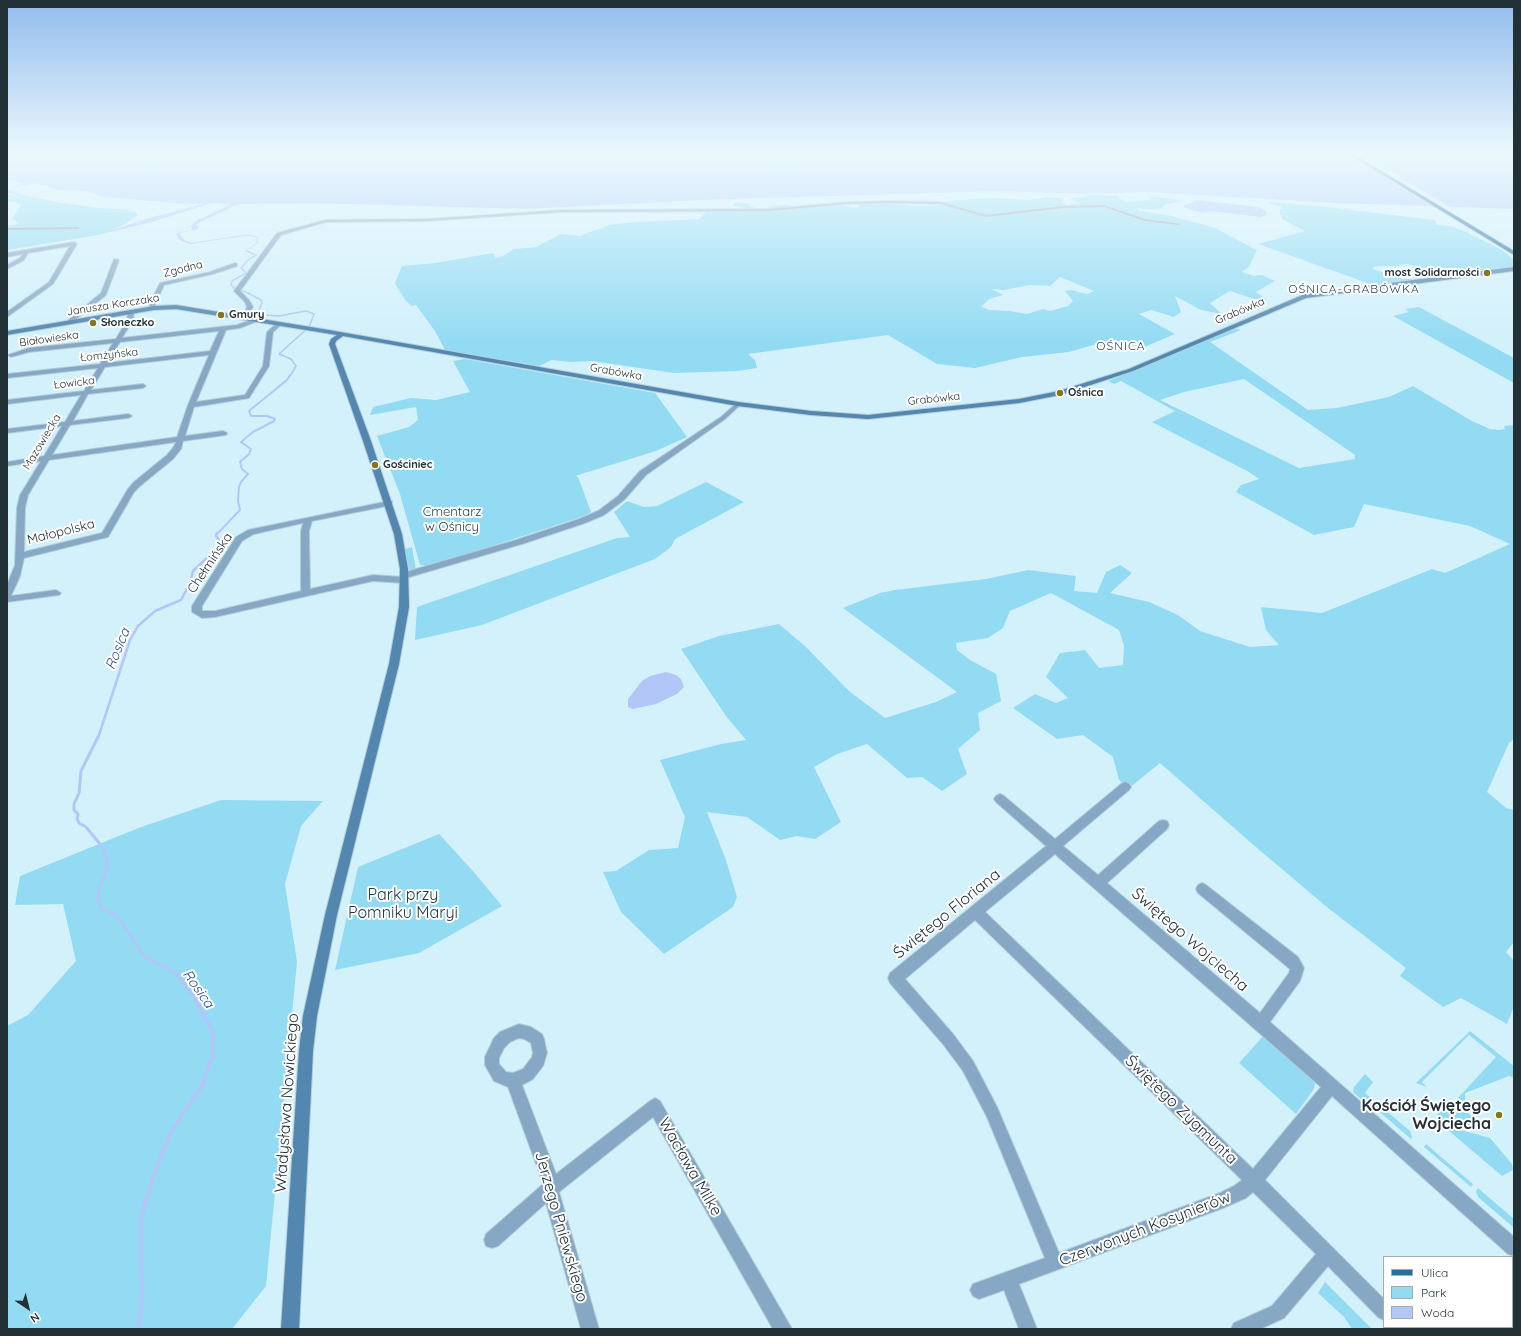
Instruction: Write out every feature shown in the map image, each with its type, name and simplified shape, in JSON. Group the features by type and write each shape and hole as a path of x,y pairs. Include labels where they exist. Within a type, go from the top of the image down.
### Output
{"main road":[{"path":"1454,217 1514,253"},
{"path":"1462,217 1514,249"}],"street":[{"path":"240,318 247,313 250,307 238,290 279,234 326,221 426,220 466,217"},
{"path":"1137,217 1144,220 1178,224"},
{"path":"7,229 78,228"},
{"path":"7,255 74,244 51,283 7,315"},
{"path":"7,267 22,259 27,252"},
{"path":"68,323 104,294 116,260"},
{"name":"Zgodna","path":"154,308 152,305 162,284 210,273 235,265"},
{"name":"Grabówka","path":"341,334 738,404 818,414 862,417 1035,399 1088,385 1120,374 1305,296 1514,269"},
{"path":"141,310 155,299"},
{"name":"Janusza Korczaka","path":"7,333 154,308 176,308 341,334"},
{"name":"Mazowiecka","path":"7,594 16,576 19,556 22,500 27,488 130,320 131,312"},
{"name":"Białowieska","path":"11,355 29,350 238,328 256,320"},
{"path":"191,405 247,397 266,366 270,332 279,324"},
{"name":"Małopolska","path":"19,556 105,535 131,491 142,479 170,457 176,449 191,405 223,329"},
{"path":"341,334 333,340 332,344 389,504 398,534 404,578 539,536 601,513 621,498 648,470 723,418 738,404"},
{"name":"Łomżyńska","path":"7,376 212,353"},
{"name":"Łowicka","path":"7,402 143,386"},
{"path":"7,431 128,416"},
{"path":"7,464 44,460 223,433"},
{"name":"Chełmińska","path":"389,504 251,532 239,539 197,606 197,612 202,615 215,614 373,578 404,578"},
{"path":"306,593 305,531 308,520"},
{"name":"Władysława Nowickiego","path":"290,1329 306,1051 310,1016 331,915 398,648 404,607 404,578"},
{"path":"7,599 56,593"},
{"name":"Świętego Floriana","path":"1055,1263 992,1112 968,1066 948,1039 895,978 1056,846 1125,787"},
{"name":"Świętego Wojciecha","path":"1000,799 1261,1024 1514,1248"},
{"path":"1098,883 1163,825"},
{"path":"1202,889 1293,962 1297,968 1295,976 1261,1024"},
{"name":"Świętego Zygmunta","path":"976,912 1254,1181 1383,1309"},
{"name":"Jerzego Pniewskiego","path":"513,1080 550,1180 550,1189 590,1329"},
{"name":"Czerwonych Kosynierów","path":"979,1290 1223,1200 1240,1192 1254,1181 1331,1086"},
{"name":"Wacława Milke","path":"492,1240 550,1189 655,1106 783,1329"},
{"path":"1240,1329 1278,1312 1327,1254"},
{"path":"1008,1279 1028,1329"}],"green space":[{"path":"13,217 134,217 111,231 98,235 7,250 7,227 19,223 12,219"},
{"path":"701,217 1177,217 1215,228 1257,250 1249,267 1242,272 1254,276 1262,275 1275,281 1256,292 1266,299 1263,302 1230,291 1210,303 1222,314 1201,310 1175,296 1181,312 1174,317 1151,310 1139,314 1175,334 1142,348 1120,341 1103,342 1069,352 1022,357 975,368 937,364 888,335 748,354 755,360 757,368 738,371 674,373 592,361 571,362 552,360 539,366 445,350 435,331 416,305 412,306 405,300 395,283 402,266 435,263 493,253 496,258 503,256 514,249 536,247 561,234 580,236 609,225 699,219","holes":["1060,277 1094,291 1087,294 1071,290 1065,291 1073,301 1068,306 1050,311 1043,309 1027,314 990,310 981,307 989,299 1003,295 992,289 1004,290 1030,285 1050,286"]},
{"path":"1282,217 1413,217 1435,220 1437,225 1450,226 1464,231 1502,250 1514,260 1514,267 1452,275 1428,268 1451,275 1422,278 1442,274 1407,264 1398,265 1400,266 1373,267 1373,269 1403,279 1421,279 1373,285 1258,244 1305,231 1282,219"},
{"path":"1419,307 1514,358 1514,383 1393,316 1409,312 1405,309"},
{"path":"1234,328 1241,330 1210,342 1308,410 1337,408 1389,397 1413,386 1472,421 1490,429 1505,429 1504,426 1514,425 1514,739 1509,743 1487,792 1506,808 1514,810 1514,942 1506,952 1514,961 1514,1006 1507,1024 1461,998 1443,1007 1400,976 1406,968 1328,908 1160,763 1129,788 1119,780 1113,757 1083,735 1057,739 1013,708 1035,694 1056,703 1068,698 1046,677 1060,653 1085,650 1099,668 1123,665 1124,646 1119,630 1051,593 1010,611 1003,628 988,638 956,643 957,650 970,660 996,674 1001,701 978,713 980,730 958,749 967,774 942,791 922,777 907,778 867,744 837,754 814,767 841,822 815,839 797,836 780,840 747,817 707,812 726,860 737,897 733,907 664,954 621,912 603,872 616,871 649,850 678,848 685,817 660,760 721,744 746,740 726,716 681,649 719,636 779,624 806,647 849,691 885,718 936,702 957,692 843,608 880,593 986,579 1028,570 1076,576 1074,591 1097,593 1106,572 1120,565 1132,573 1110,593 1149,602 1178,615 1200,631 1250,647 1279,645 1266,630 1261,607 1322,613 1432,569 1445,573 1510,544 1470,526 1364,504 1354,527 1314,535 1236,492 1241,485 1259,479 1249,472 1152,422 1175,411 1121,381 1114,384 1108,381","holes":["1244,379 1355,455 1355,459 1299,468 1160,400 1184,392"]},
{"name":"Cmentarz w Ośnicy","path":"465,359 655,393 687,437 656,451 575,476 578,477 591,512 584,516 431,566 420,565 400,494 377,436 409,427 418,420 416,407 370,415 373,407 411,398 436,400 470,392 453,361"},
{"path":"706,482 744,502 675,539 671,547 655,559 482,625 415,640 417,607 617,538 630,537 614,512 627,501 644,507 657,506"},
{"path":"412,547 416,570 412,571 409,569 405,549"},
{"path":"221,800 323,801 301,826 285,884 297,962 266,1286 232,1329 7,1329 7,1026 28,1015 76,961 63,904 15,905 20,876 141,827"},
{"name":"Park przy Pomniku Maryi","path":"439,834 473,871 502,906 419,953 335,970 358,867"},
{"path":"1470,1031 1514,1066 1514,1078 1509,1076 1465,1093 1465,1105 1456,1100 1496,1057 1469,1035 1422,1082 1427,1087 1416,1083"},
{"path":"1265,1034 1311,1077 1315,1083 1314,1089 1296,1114 1239,1063"},
{"path":"1365,1074 1373,1082 1365,1093 1410,1131 1412,1137 1411,1139 1367,1101 1362,1100 1353,1092 1354,1087"},
{"path":"1448,1102 1464,1108 1484,1131 1440,1121 1437,1115"},
{"path":"1442,1125 1490,1138 1512,1164 1513,1170 1502,1176"},
{"path":"1426,1144 1473,1184 1471,1187 1424,1147"},
{"path":"1478,1188 1514,1219 1514,1228 1478,1197 1476,1191"},
{"path":"1325,1282 1372,1329 1352,1329 1344,1317 1318,1293"}],"water":[{"path":"167,217 111,232 7,251 104,233 146,219"},
{"path":"204,217 210,217 198,223 196,225 199,227 198,229 179,233 184,240 196,244 190,244 179,240 176,233 192,230 191,226 196,221"},
{"path":"666,672 676,675 681,679 684,687 677,694 656,704 633,709 628,707 628,699 642,681 650,676"}],"waterway":[{"name":"Rosica","path":"193,243 248,235 257,237 258,240 256,244 246,251"},
{"name":"Rosica","path":"246,251 251,252"},
{"name":"Rosica","path":"246,251 256,255 248,260 241,268 246,273 232,281 231,285 235,289 246,292 261,300 262,303 259,310 265,315 279,316 306,311 314,314 309,327 279,354 291,359 296,366 290,376"},
{"name":"Rosica","path":"217,534 240,510 238,501 239,487 241,482 248,474 242,469 240,462 249,454 251,449 241,442 253,432 274,421 275,419 267,416 251,416 249,411 287,380 290,375"},
{"name":"Rosica","path":"98,738 130,640 138,626 155,611 181,600 190,583 193,571 222,544 216,536 217,533"},
{"name":"Rosica","path":"98,737 81,771 79,793 74,804 74,810 78,814 77,819 79,823 86,827 104,849 107,860 107,871 99,887 98,898 101,908 117,916 145,957 177,974 196,1000"},
{"name":"Rosica","path":"138,1329 142,1306 141,1218 158,1164 171,1132 202,1086 213,1055 213,1032 195,999"}],"place":[{"name":"most Solidarności","path":"1487,273"},
{"name":"Gmury","path":"221,315"},
{"name":"Słoneczko","path":"93,323"},
{"name":"Ośnica","path":"1060,393"},
{"name":"Gościniec","path":"375,465"},
{"name":"Kościół Świętego Wojciecha","path":"1499,1115"}],"district":[{"name":"OŚNICA-GRABÓWKA","path":"1354,289"},
{"name":"OŚNICA","path":"1121,346"}]}
